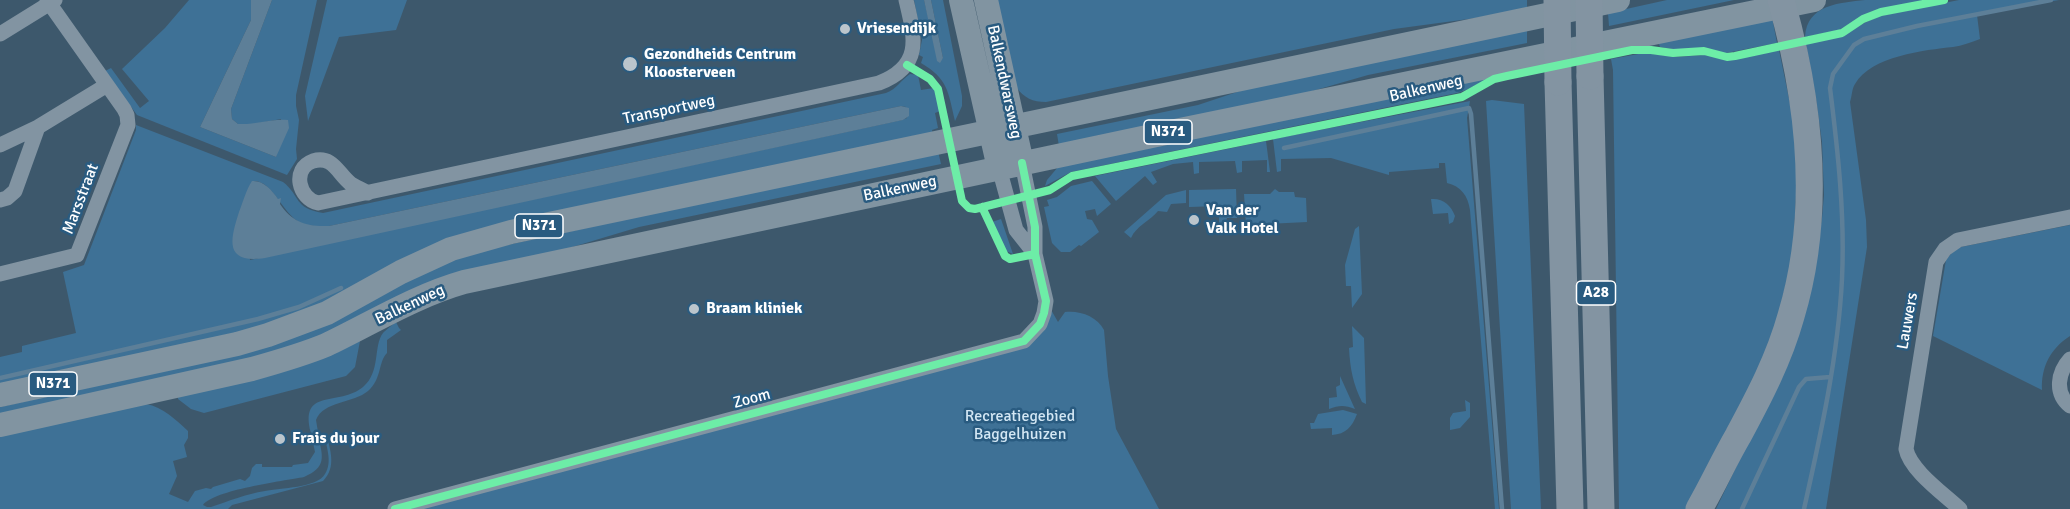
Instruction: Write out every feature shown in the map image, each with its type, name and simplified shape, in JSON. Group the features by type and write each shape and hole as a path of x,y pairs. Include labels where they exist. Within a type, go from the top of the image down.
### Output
{"highway":[{"name":"A28","path":"1557,0 1570,509"},
{"name":"A28","path":"1589,0 1601,509"},
{"path":"1699,509 1766,384 1791,315 1800,281 1809,215 1808,141 1802,97 1782,3"}],"main road":[{"name":"Balkendwarsweg","path":"961,0 990,132"},
{"name":"Balkendwarsweg","path":"986,0 1014,126 1011,166"},
{"name":"Balkenweg","path":"0,395 237,344 268,334 327,313 427,259 478,240 1618,0"},
{"name":"Balkenweg","path":"0,425 281,361 333,341 424,295 464,282 1782,3 1814,0"},
{"name":"Zoom","path":"990,132 1011,166"}],"street":[{"name":"Transportweg","path":"368,193 879,83 901,72 912,53 913,32 906,0"},
{"path":"0,34 51,1"},
{"name":"Marsstraat","path":"0,274 77,255 128,125 127,115 51,1"},
{"path":"0,145 38,127 107,85"},
{"path":"0,200 15,192 38,127"},
{"name":"Zoom","path":"1011,166 1016,230 1035,254"},
{"name":"Zoom","path":"395,509 1024,341 1040,324 1046,301 1035,254 1035,226 1011,166"},
{"name":"Lauwers","path":"1960,509 1917,468 1907,456 1906,449 1936,262 1945,249 1958,240 2070,217"},
{"path":"2070,359 2063,367 2059,381 2064,401 2070,406"}],"green space":[{"path":"189,0 251,0 251,20 200,127 276,157 281,119 249,125 238,124 232,119 231,109 272,0 317,0 296,95 299,120 297,159 287,175 137,115 105,71 111,68 140,108 149,101 122,69 165,28"},
{"path":"327,0 407,0 396,30 339,37 308,121 305,96"},
{"path":"914,0 924,0 939,62 943,58 931,0 943,0 962,96 962,106 955,121 951,102 942,80 921,63 923,57 919,55 922,40"},
{"path":"993,0 1527,0 1527,8 1476,18 1394,29 1046,102 1029,99 1016,87"},
{"path":"1667,0 1734,0 1609,26 1608,13"},
{"path":"1865,0 1926,0 1870,12 1839,30 1805,37 1807,26 1812,18 1826,7"},
{"path":"1959,0 2059,0 1977,15 1980,39 1960,46 1914,53 1886,61 1863,74 1855,84 1850,102 1866,220 1867,247 1826,509 1716,509 1775,386 1813,276 1824,195 1822,142 1806,44 1842,36 1880,16"},
{"path":"1772,17 1777,43 1726,53 1702,48 1678,50 1660,47 1658,41"},
{"path":"1527,28 1527,43 1368,75 1295,96 1059,146 1057,134 1198,105 1282,77"},
{"path":"1779,50 1793,118 1797,176 1793,253 1774,335 1694,509 1619,509 1613,70 1611,59 1644,53 1677,57 1705,55 1732,60"},
{"path":"910,74 918,75 921,90 934,88 940,111 935,113 938,128 932,130 933,134 496,226 271,328 0,386 0,357 22,352 22,346 76,333 63,272 84,265 136,125 283,182 302,205 323,213 886,93","holes":["901,106 906,107 907,118 902,120 250,260 243,202 253,181 260,182 272,191 294,219 311,226 329,226"]},
{"path":"1494,76 1457,93 1071,172 1045,186 1058,167"},
{"path":"1470,101 1467,118 1499,509 1495,509 1470,210 1466,196 1460,189 1447,183 1445,163 1439,163 1439,168 1389,172 1389,175 1331,158 1281,159 1281,171 1277,172 1273,139"},
{"path":"1486,101 1524,104 1541,509 1511,509"},
{"path":"1266,141 1270,172 1267,172 1267,160 1242,161 1242,172 1237,173 1235,161 1199,162 1199,173 1194,174 1193,162 1173,164 1151,172 1157,182 1153,185 1145,176 1116,201 1095,176"},
{"path":"938,151 941,164 639,227 559,251 293,349 0,417 0,407 261,349 438,265 480,251"},
{"path":"1092,181 1111,204 1097,216 1095,209 1085,211 1087,219 1092,220 1099,232 1070,252 1061,252 1052,243 1044,207 1049,206 1047,200 1057,197 1071,186"},
{"path":"1236,189 1237,218 1227,218 1226,222 1219,223 1219,206 1189,207 1189,190"},
{"path":"1275,189 1279,192 1294,192 1295,197 1306,198 1307,222 1246,225 1244,194 1270,194"},
{"path":"1186,190 1186,203 1171,204 1167,212 1158,211 1136,230 1131,238 1124,232 1166,195"},
{"path":"1431,199 1443,201 1449,206 1455,216 1453,222 1449,224 1448,213 1433,214"},
{"path":"1001,219 1013,254 1006,251 992,222"},
{"path":"2070,225 2070,336 2048,359 2043,374 2042,390 1933,336 1946,260 1954,250"},
{"path":"1359,226 1362,294 1352,308 1351,286 1346,286 1345,265 1355,229"},
{"name":"Recreatiegebied Baggelhuizen","path":"1046,301 1058,322 1065,312 1076,312 1097,321 1104,330 1116,429 1159,509 395,509 1024,341"},
{"path":"396,322 401,330 387,340 387,353 376,381 362,395 325,409 316,420 318,432 311,433 309,419 311,409 324,400 353,393 369,381 375,367 380,338"},
{"path":"1352,326 1364,338 1366,404 1362,402 1359,395 1351,369 1349,348 1353,347"},
{"path":"360,341 355,367 346,376 204,413 191,409 178,399 178,396"},
{"path":"1340,376 1355,409 1342,406 1329,409 1329,398 1337,397 1336,387 1340,385"},
{"path":"1465,400 1470,403 1470,417 1460,428 1450,430 1450,418 1453,413 1466,411"},
{"path":"146,404 164,411 188,431 188,438 184,445 187,457 173,461 177,476 169,494 188,502 195,491 211,489 240,479 245,481 256,464 262,464 262,467 292,467 308,463 315,452 312,438 318,435 322,460 317,469 311,473 304,477 220,495 203,505 211,507 251,494 298,487 321,479 328,464 324,433 326,433 330,452 330,470 323,481 232,505 228,509 0,509 0,435"},
{"path":"1343,410 1357,414 1351,426 1345,431 1332,435 1332,428 1311,429 1310,423 1314,423 1318,414"}],"shaded area":[{"path":"251,0 272,0 231,109 232,119 238,124 288,120 289,128 276,157 200,127 251,20"},
{"path":"924,0 931,0 943,58 940,63 937,61"},
{"path":"901,106 909,108 909,116 903,120 265,258 242,257 233,248 232,240 236,222 252,181 263,184 278,199 281,198 280,204 295,219 314,226 329,226"}],"waterway":[{"path":"1804,509 1833,366 1842,279 1842,207 1830,88 1833,74 1854,45 1864,39 1917,26 2051,0"},
{"path":"1284,148 1469,108 1502,509"},
{"path":"0,378 258,319 299,307 341,288"},
{"path":"1742,509 1799,387 1806,379 1830,377"}],"cycle path":[{"path":"907,65 930,79 938,89 962,201 969,208 975,209 1050,190 1072,176 1462,97 1494,79 1507,76 1632,50 1673,53 1704,51 1727,57 1735,56 1842,33 1863,19 1881,12 1944,0"},
{"path":"395,509 1024,341 1040,324 1046,301 1035,254 1035,227 1022,163"},
{"path":"982,207 1005,256 1010,259 1035,254"}],"place":[{"name":"Vriesendijk","path":"845,29"},
{"name":"Gezondheids Centrum Kloosterveen","path":"630,64"},
{"name":"Van der Valk Hotel","path":"1194,220"},
{"name":"Braam kliniek","path":"694,309"},
{"name":"Frais du jour","path":"280,439"}]}
